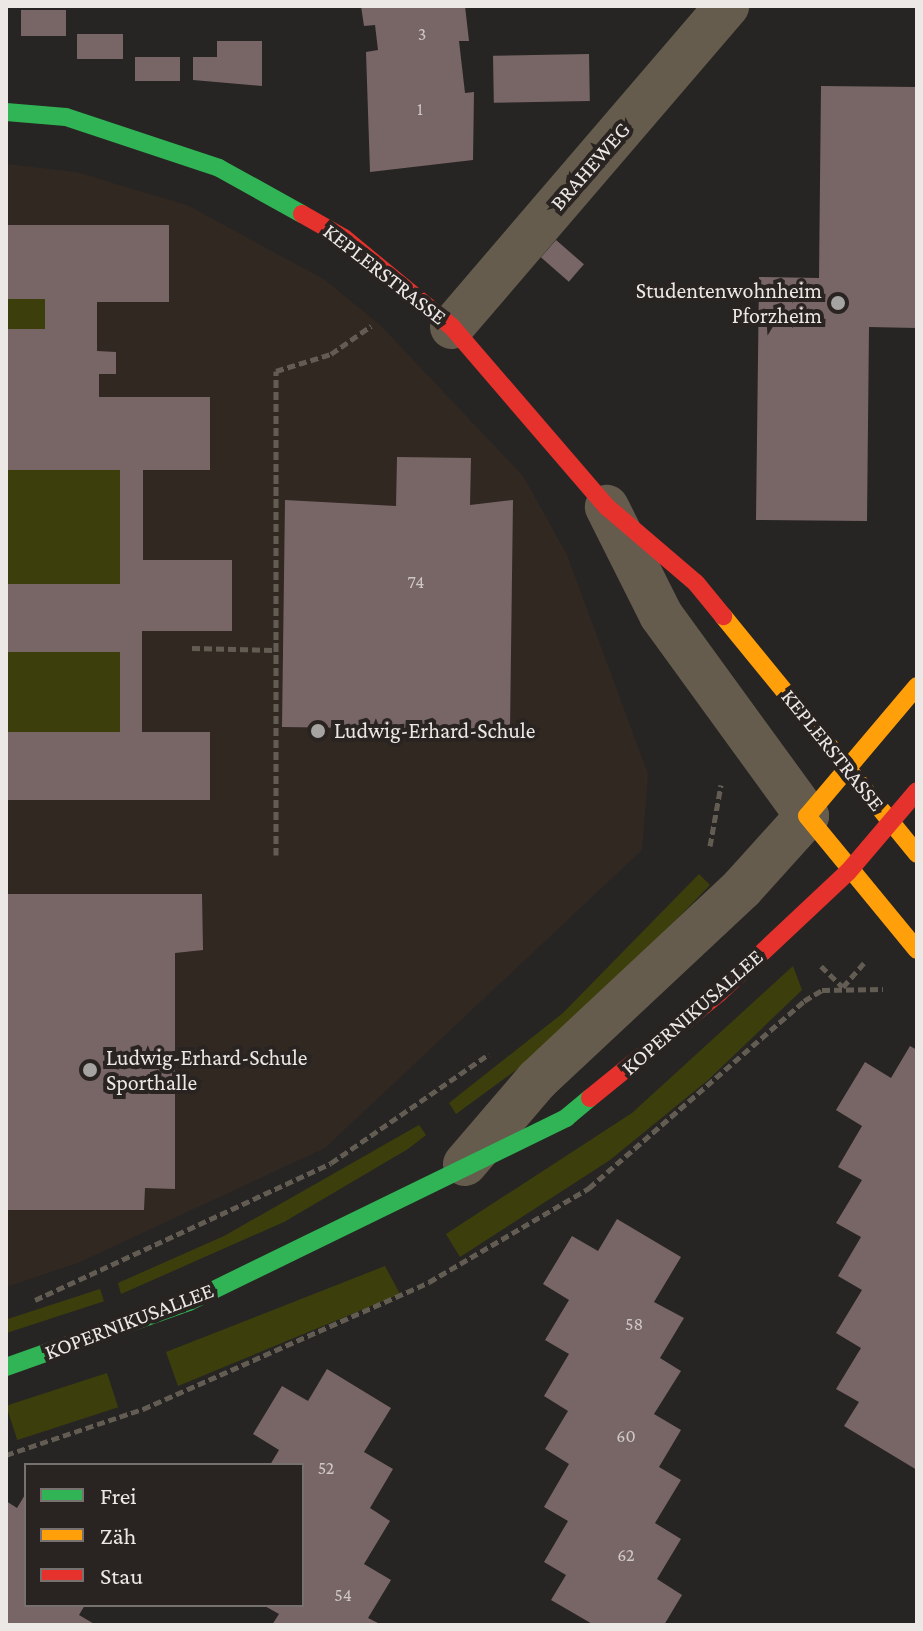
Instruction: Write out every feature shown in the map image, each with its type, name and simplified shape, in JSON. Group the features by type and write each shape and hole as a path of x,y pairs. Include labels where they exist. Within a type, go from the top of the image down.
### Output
{"street":[{"name":"BRAHEWEG","path":"452,327 727,6"},
{"name":"KEPLERSTRASSE","path":"6,112 66,117 219,168 344,238 452,327 607,507 696,583 917,854"},
{"name":"KEPLERSTRASSE","path":"607,507 661,615 807,816"},
{"path":"917,686 807,816 848,872 917,950"},
{"name":"KOPERNIKUSALLEE","path":"6,1367 189,1302 465,1164 566,1118 719,993 848,872 917,791"},
{"name":"KOPERNIKUSALLEE","path":"465,1164 537,1080 742,888 807,816"}],"path":[{"path":"276,855 273,650 276,371 331,354"},
{"path":"192,648 273,650"},
{"path":"709,854 720,755 745,729"},
{"path":"6,1455 143,1409 429,1282 589,1188 804,1001 843,987 890,991"},
{"path":"25,1304 331,1163 499,1048"}],"shaded area":[{"name":"Ludwig-Erhard-Schule","path":"6,164 76,172 189,206 325,280 381,326 523,476 567,555 648,774 642,850 325,1148 80,1262 6,1287"},
{"path":"6,299 45,299 45,329 6,329"},
{"path":"6,470 120,470 120,584 6,584"},
{"path":"6,652 120,652 120,732 6,732"},
{"path":"699,874 710,885 683,913 538,1054 456,1114 449,1103 563,1013"},
{"path":"793,966 802,990 708,1080 610,1160 460,1257 446,1234 632,1113"},
{"path":"419,1125 426,1135 408,1149 284,1222 121,1294 118,1283 224,1236"},
{"path":"385,1266 400,1294 178,1386 166,1352"},
{"path":"100,1289 104,1301 8,1333 6,1320"},
{"path":"107,1373 118,1407 17,1440 6,1406"}],"building":[{"path":"361,6 465,6 469,41 459,41 465,93 474,92 473,160 370,172 366,52 378,50 375,25 364,26"},
{"path":"21,10 66,10 66,36 21,36"},
{"path":"77,34 123,34 123,59 77,59"},
{"path":"217,41 262,41 262,86 193,80 193,57 217,57"},
{"path":"589,54 590,101 494,103 493,56"},
{"path":"135,57 180,57 180,81 135,81"},
{"name":"Studentenwohnheim Pforzheim","path":"821,86 917,87 917,328 869,327 867,521 756,520 759,277 819,278"},
{"path":"6,225 169,225 169,302 97,302 97,351 116,352 116,374 99,374 99,397 210,397 210,470 143,470 143,560 232,560 232,631 142,631 142,732 210,732 210,800 6,800 6,732 120,732 120,652 6,652 6,584 120,584 120,470 6,470 6,329 45,329 45,299 6,299"},
{"path":"556,240 584,264 569,282 541,257"},
{"path":"397,457 471,458 470,505 513,500 510,730 282,727 285,500 396,506"},
{"name":"Ludwig-Erhard-Schule Sporthalle","path":"6,894 202,894 203,950 175,953 175,1189 145,1188 144,1210 6,1210"},
{"path":"910,1046 917,1050 917,1470 844,1426 859,1402 836,1389 861,1348 836,1333 862,1290 838,1276 861,1237 836,1223 862,1180 838,1167 862,1126 836,1110 865,1062 891,1078"},
{"path":"617,1219 681,1257 654,1302 684,1318 660,1358 681,1371 654,1414 681,1430 659,1467 681,1480 655,1523 681,1539 657,1579 682,1595 664,1625 594,1625 551,1600 566,1575 544,1562 568,1521 544,1507 569,1464 545,1449 568,1411 544,1396 569,1354 545,1340 569,1300 543,1284 572,1236 598,1251"},
{"path":"327,1369 391,1408 364,1452 393,1469 370,1508 390,1521 364,1564 391,1580 368,1618 382,1625 272,1625 279,1614 267,1607 304,1607 304,1463 271,1463 279,1450 253,1434 282,1386 308,1401"},
{"path":"24,1496 24,1607 84,1607 79,1615 96,1625 6,1625 6,1501 17,1508"}],"traffic: fast":[{"path":"6,112 66,117 219,168 302,214"},
{"path":"6,1367 189,1302 566,1118 590,1098"}],"traffic: slow":[{"path":"723,616 917,854"},
{"path":"917,686 807,816 917,950"}],"traffic: jam":[{"path":"302,214 344,238 452,327 607,507 696,583 723,616"},
{"path":"590,1098 719,993 848,872 917,791"}],"place":[{"name":"Studentenwohnheim Pforzheim","path":"838,303"},
{"name":"Ludwig-Erhard-Schule","path":"318,731"},
{"name":"Ludwig-Erhard-Schule Sporthalle","path":"90,1070"}]}
